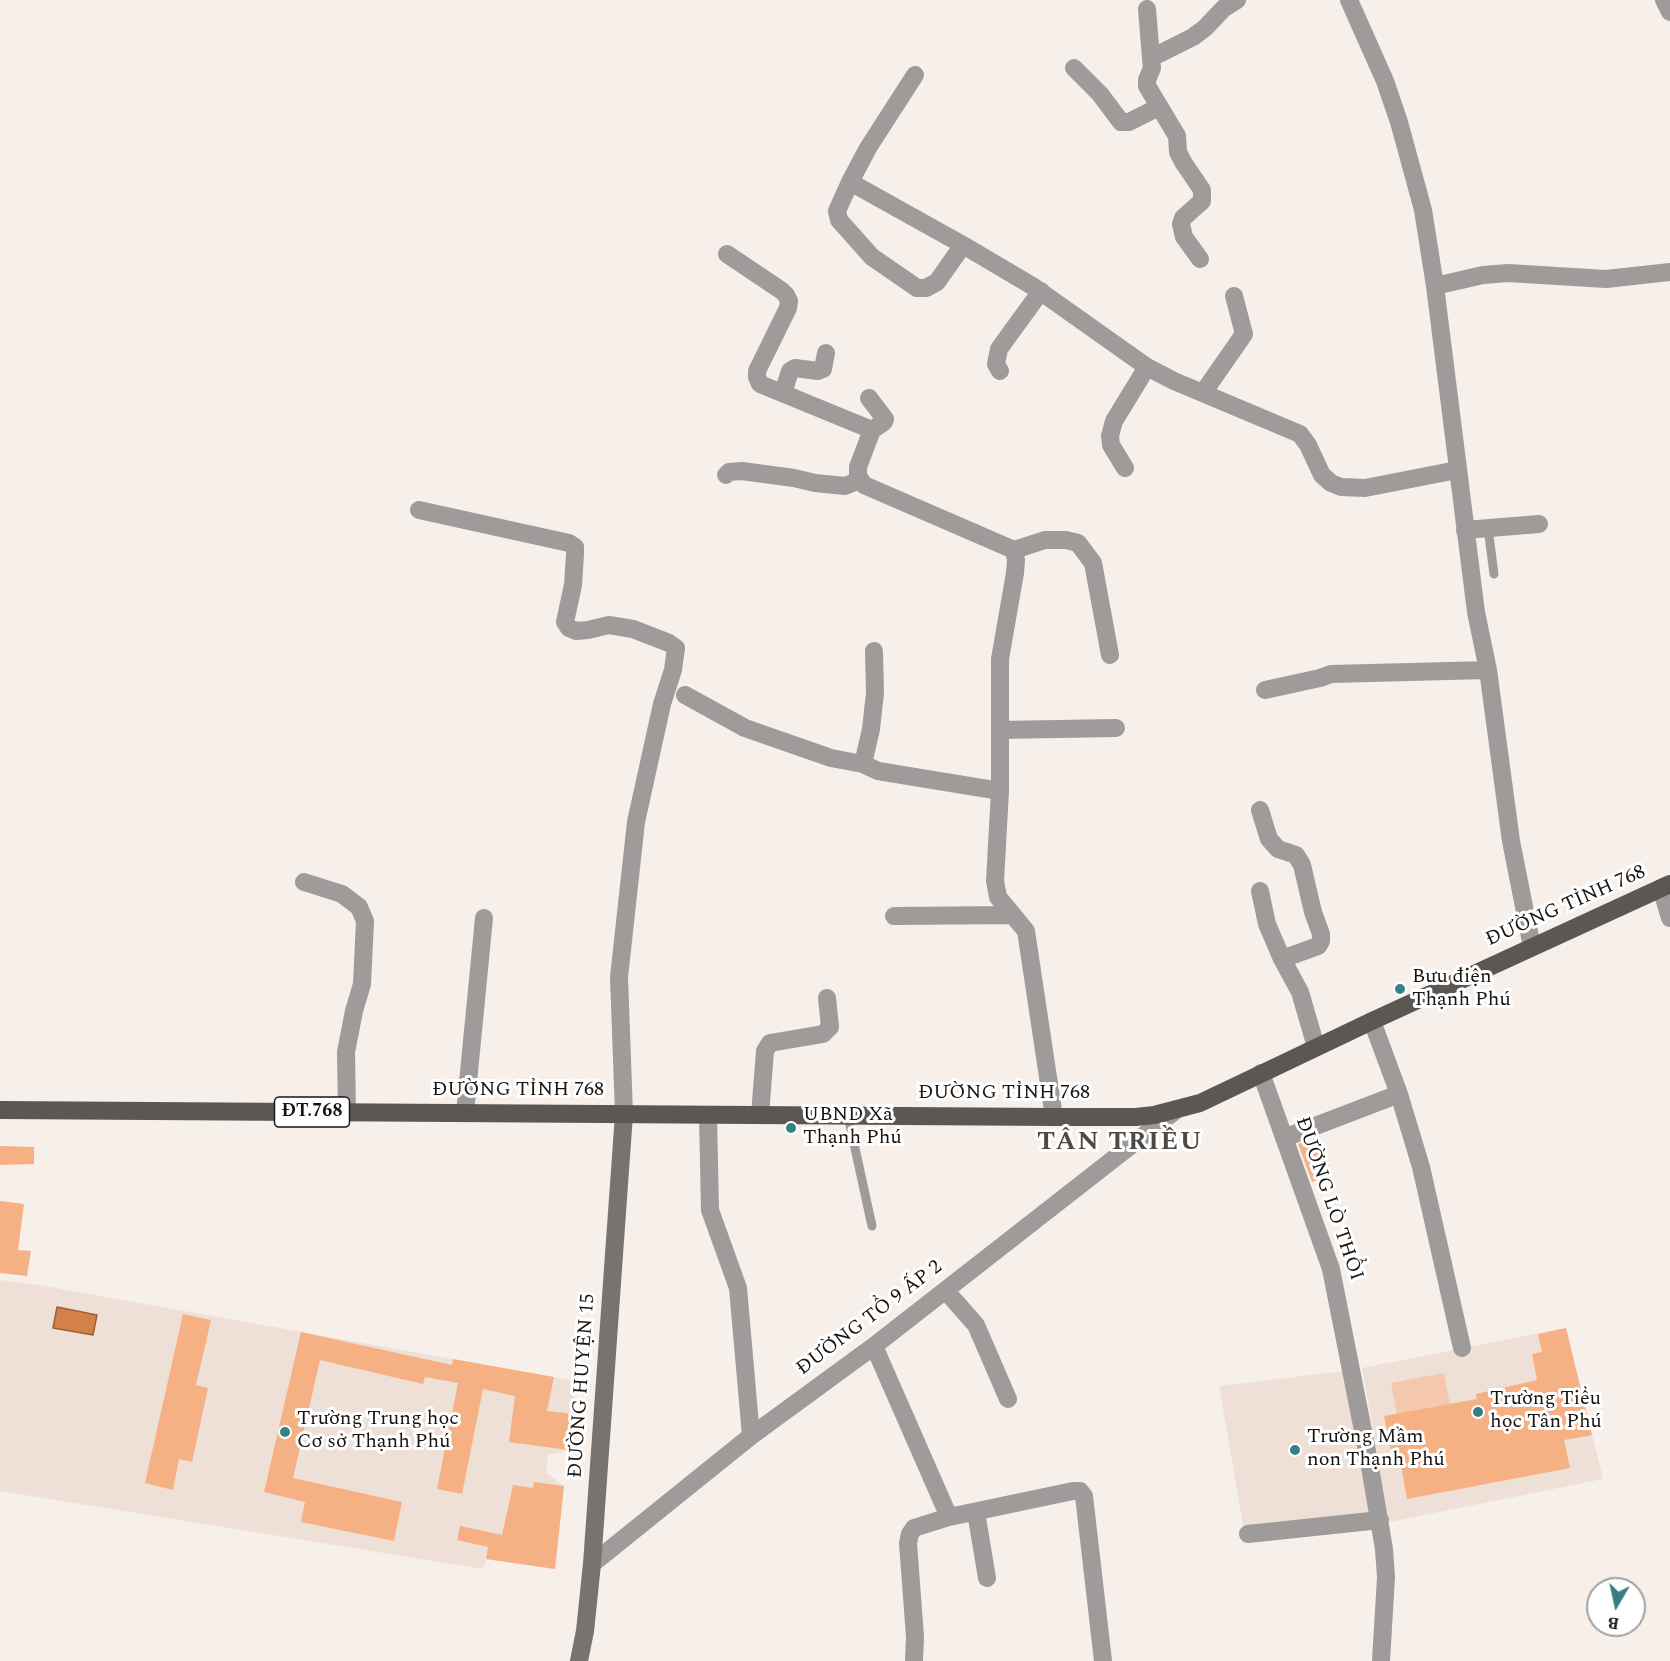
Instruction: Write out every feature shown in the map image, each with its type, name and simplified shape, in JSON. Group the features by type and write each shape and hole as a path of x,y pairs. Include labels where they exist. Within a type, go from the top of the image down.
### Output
{"main road":[{"name":"ĐƯỜNG TỈNH 768","path":"0,1110 1136,1117 1175,1111 1200,1103 1666,886"}],"street":[{"path":"1349,0 1384,81 1402,131 1423,210 1435,286 1476,612 1488,670 1511,841 1532,947"},
{"path":"1664,0 1670,12"},
{"path":"1151,58 1193,37 1205,28 1227,3"},
{"path":"1147,9 1152,68 1147,86 1178,136 1178,152 1202,190 1202,201 1183,218 1181,224 1184,237 1200,259"},
{"path":"1074,68 1100,94 1121,122 1129,122 1159,107"},
{"path":"915,75 868,148 837,211 838,220 878,262 917,288 926,288 937,282 963,244"},
{"path":"850,182 963,244 1041,291 1147,367 1174,381 1300,434 1308,445 1322,475 1341,487 1365,488 1457,470"},
{"path":"727,254 786,295 789,301 788,308 757,371 760,384 872,430"},
{"path":"1435,286 1483,275 1508,273 1606,279 1670,272"},
{"path":"1000,371 996,364 999,349 1041,291"},
{"path":"1203,393 1244,334 1234,296"},
{"path":"783,393 790,371 795,368 823,369 826,353"},
{"path":"1125,468 1111,445 1110,436 1114,421 1147,367"},
{"path":"869,398 885,419 872,430 859,462 858,472 864,485 1014,550 1045,540 1066,540 1078,543 1093,563 1110,655"},
{"path":"726,475 729,472 742,471 845,486 860,480"},
{"path":"419,510 569,543 575,547 575,555 573,585 565,621 569,628 576,631 609,625 633,629 676,648 634,834 620,977 624,1114"},
{"path":"1465,530 1539,524"},
{"path":"1014,550 1015,573 1000,658 1000,791 995,881 998,897 1026,931 1054,1117"},
{"path":"863,764 871,729 875,693 874,651"},
{"path":"1264,690 1331,674 1488,670"},
{"path":"685,695 746,728 831,758 863,764 878,771 1000,791"},
{"path":"1000,730 1116,728"},
{"path":"1260,810 1269,839 1278,849 1296,855 1302,865 1313,912 1321,934 1318,946 1282,959"},
{"path":"304,882 342,894 359,907 365,921 362,984 346,1052 347,1112"},
{"path":"1666,886 1670,918"},
{"path":"1260,891 1267,924 1300,992 1316,1047"},
{"path":"894,916 1013,915"},
{"path":"465,1113 484,918"},
{"path":"760,1115 765,1051 770,1043 824,1034 830,1027 827,998"},
{"path":"1372,1021 1399,1094 1424,1178 1462,1348"},
{"name":"ĐƯỜNG LÒ THỔI","path":"1261,1073 1331,1269 1380,1520 1386,1577 1381,1661"},
{"path":"1284,1138 1399,1094"},
{"name":"ĐƯỜNG TỔ 9 ẤP 2","path":"592,1564 751,1436 946,1291 1175,1111"},
{"name":"ĐƯỜNG HUYỆN 15","path":"579,1661 585,1631 592,1564 624,1114"},
{"path":"708,1115 710,1210 738,1288 751,1436"},
{"path":"946,1291 976,1325 1008,1399"},
{"path":"874,1346 949,1517"},
{"path":"915,1661 908,1543 914,1528 949,1517 1073,1491 1080,1491 1084,1496 1104,1661"},
{"path":"976,1512 987,1578"},
{"path":"1248,1534 1380,1520"}],"lane":[{"path":"1488,528 1494,574"},
{"path":"848,1116 872,1226"}],"shaded area":[{"name":"Trường Trung học Cơ sở Thạnh Phú","path":"0,1280 39,1285 575,1381 568,1450 548,1455 546,1472 564,1486 555,1569 486,1559 483,1569 0,1491"},
{"path":"57,1307 97,1315 93,1335 53,1328"},
{"name":"Trường Tiểu học Tân Phú","path":"1566,1328 1603,1479 1389,1522 1362,1368"},
{"name":"Trường Mầm non Thạnh Phú","path":"1345,1371 1370,1515 1244,1530 1219,1386"},
{"path":"1444,1373 1450,1404 1397,1414 1391,1383"}],"building":[{"path":"1318,1137 1332,1174 1312,1182 1298,1144"},
{"path":"0,1146 34,1147 34,1164 0,1165"},
{"path":"0,1201 24,1204 18,1250 31,1251 27,1276 0,1273"},
{"path":"183,1314 211,1320 196,1385 208,1388 192,1462 179,1459 173,1490 145,1483"},
{"path":"1566,1328 1592,1435 1564,1440 1570,1468 1407,1499 1400,1460 1393,1462 1384,1416 1477,1399 1476,1394 1537,1380 1532,1354 1542,1352 1538,1334"},
{"path":"301,1332 452,1365 453,1359 554,1377 547,1411 572,1414 568,1450 509,1442 515,1396 483,1389 462,1494 437,1489 458,1383 425,1377 423,1384 320,1360 293,1478 402,1502 394,1541 301,1522 305,1502 264,1492"},
{"path":"534,1482 564,1486 555,1569 486,1559 488,1547 457,1540 460,1526 502,1535 513,1485 533,1488"}],"place":[{"name":"Bưu điện Thạnh Phú","path":"1400,989"},
{"name":"UBND Xã Thạnh Phú","path":"791,1128"},
{"name":"Trường Tiểu học Tân Phú","path":"1478,1412"},
{"name":"Trường Trung học Cơ sở Thạnh Phú","path":"285,1432"},
{"name":"Trường Mầm non Thạnh Phú","path":"1295,1450"}],"district":[{"name":"TÂN TRIỀU","path":"1120,1144"}]}
